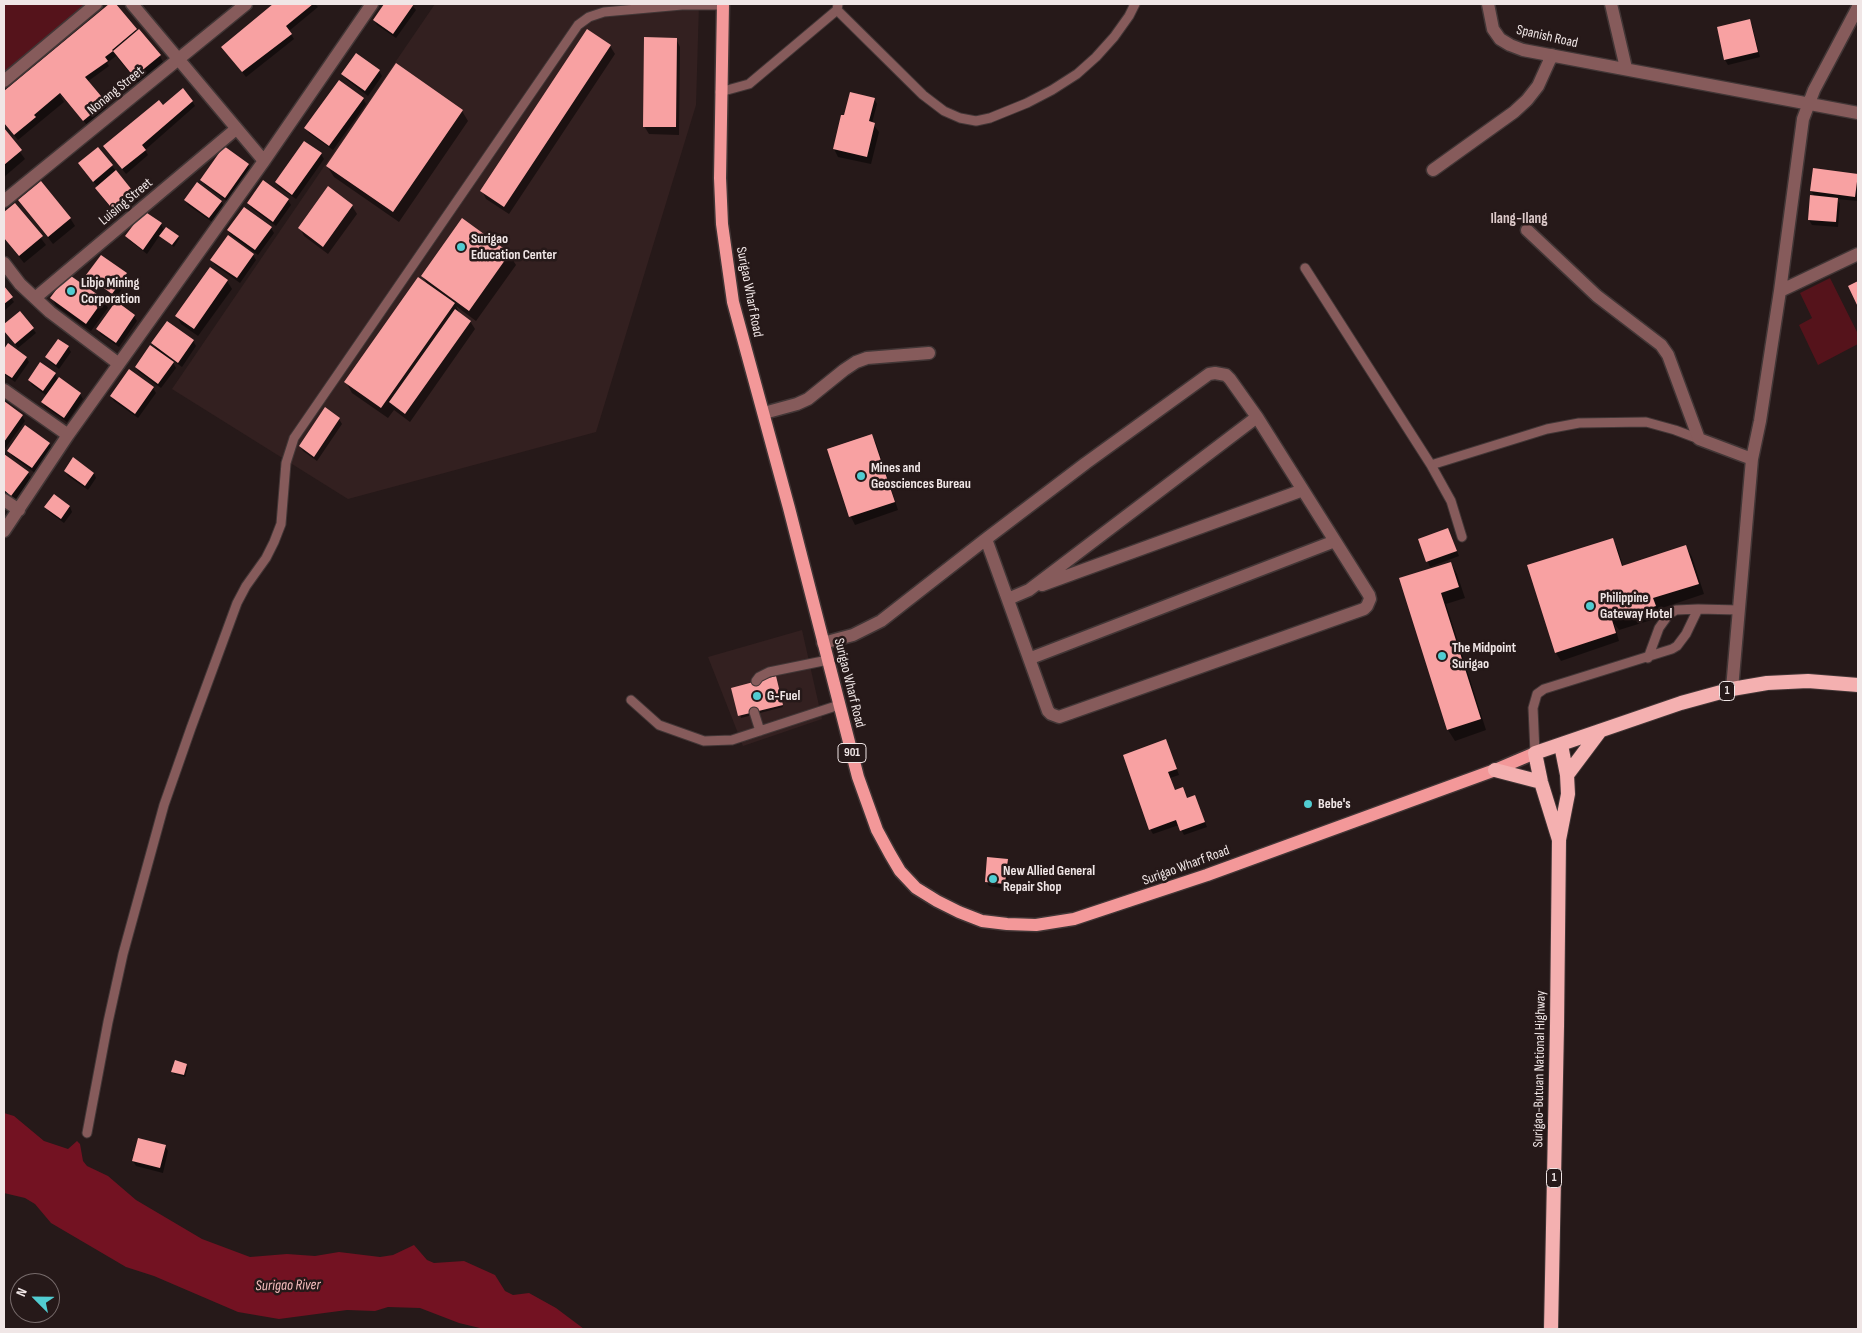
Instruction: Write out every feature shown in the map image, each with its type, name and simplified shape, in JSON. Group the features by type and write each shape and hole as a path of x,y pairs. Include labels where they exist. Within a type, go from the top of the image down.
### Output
{"highway":[{"name":"1","path":"1536,753 1681,703 1732,689 1767,683 1808,681 1858,685"},
{"path":"1567,775 1600,731"},
{"name":"Surigao-Butuan National Highway","path":"1551,1329 1558,1026 1559,840 1568,794 1567,775 1560,745"},
{"name":"Surigao-Butuan National Highway","path":"1536,753 1541,782 1559,840"},
{"path":"1495,770 1541,782"}],"main road":[{"name":"Surigao Wharf Road","path":"723,4 720,178 722,224 733,302 866,803 877,830 900,871 916,888 937,901 982,921 1036,925 1074,920 1207,875 1495,770 1536,753"}],"street":[{"path":"4,81 96,4"},
{"path":"132,4 264,161"},
{"name":"Nonang Street","path":"4,201 246,4"},
{"path":"4,531 68,435 264,161 372,4"},
{"name":"Spanish Road","path":"1488,4 1493,28 1500,39 1523,50 1858,113"},
{"path":"1611,4 1626,68"},
{"path":"1732,689 1752,459 1760,421 1780,291 1803,119 1808,104 1858,7"},
{"path":"1432,170 1528,100 1538,86 1552,56"},
{"name":"Luising Street","path":"35,298 236,129"},
{"path":"1527,230 1597,296 1661,345 1668,355 1699,439 1752,459"},
{"path":"1780,291 1858,254"},
{"path":"4,263 50,312 119,364"},
{"path":"764,413 798,404 808,399 856,362 867,358 929,353"},
{"path":"824,643 853,635 881,620 986,538 1086,463 1209,374 1220,373 1230,379 1257,417 1369,595 1369,603 1364,609 1062,716 1055,716 1048,711 1031,658 986,538"},
{"path":"4,390 68,435"},
{"path":"1029,590 1257,417"},
{"path":"1008,599 1303,490"},
{"path":"4,500 19,510"},
{"path":"1031,658 1335,541"}],"lane":[{"path":"87,1133 108,1022 164,805 238,603 246,586 266,558 281,524 286,463 294,438 578,25 589,16 604,12 682,5 723,4"},
{"path":"720,92 749,84 837,7 923,95 944,111 960,118 976,121 990,118 1027,103 1052,90 1076,74 1096,57 1114,37 1135,4"},
{"path":"1305,268 1431,465 1451,501 1462,537"},
{"path":"1431,465 1547,429 1579,423 1646,422 1699,439"},
{"path":"1536,753 1533,708 1537,694 1544,689 1648,658 1677,646 1686,634 1698,609"},
{"path":"1648,658 1659,628 1669,614 1676,610 1738,610"},
{"path":"756,681 769,672 828,660"},
{"path":"631,700 660,725 704,741 732,740 840,705"},
{"path":"754,712 760,731"}],"shaded area":[{"path":"4,4 89,4 4,74"},
{"name":"Surigao Education Center","path":"435,4 699,4 696,105 596,432 348,499 172,389"},
{"path":"1830,278 1858,334 1858,344 1818,365 1799,325 1812,318 1800,293"},
{"path":"802,630 822,719 743,746 708,657"}],"water":[{"name":"Surigao River","path":"4,1113 14,1116 44,1141 68,1149 77,1141 80,1144 83,1161 87,1166 108,1176 136,1200 202,1239 250,1257 287,1254 315,1256 339,1252 380,1257 393,1255 414,1245 427,1260 434,1263 464,1261 495,1275 505,1291 513,1295 529,1293 556,1308 584,1329 484,1329 459,1323 420,1308 388,1307 375,1311 347,1310 279,1319 238,1312 154,1276 126,1267 51,1223 35,1204 25,1198 4,1193"}],"building":[{"path":"109,4 116,4 137,29 105,57 108,61 85,77 106,102 83,121 60,93 34,115 36,117 14,135 4,123 4,91"},
{"path":"273,4 313,4 286,26 292,34 242,72 221,47"},
{"path":"384,4 414,4 393,34 373,20"},
{"path":"1750,19 1758,52 1724,60 1717,27"},
{"path":"139,29 161,55 134,77 113,51"},
{"path":"587,29 611,45 504,207 480,191"},
{"path":"644,37 677,38 676,127 643,127"},
{"path":"356,53 380,70 365,91 341,74"},
{"path":"396,63 463,110 393,212 326,166"},
{"path":"339,80 364,98 329,146 304,128"},
{"path":"183,88 193,101 142,145 146,150 122,169 103,146 159,100 163,105"},
{"path":"850,92 875,98 869,121 875,123 867,157 833,149 841,115 844,115"},
{"path":"4,128 22,150 4,165"},
{"path":"304,141 322,153 292,195 275,182"},
{"path":"224,146 249,164 225,198 200,180"},
{"path":"98,147 113,165 93,182 78,163"},
{"path":"1813,168 1858,174 1855,197 1810,191"},
{"path":"116,170 136,195 115,212 95,188"},
{"path":"263,180 289,199 273,222 247,203"},
{"path":"41,181 71,218 48,237 18,200"},
{"path":"197,182 222,201 209,218 184,200"},
{"path":"328,186 353,205 323,247 298,228"},
{"path":"1810,195 1838,198 1836,222 1808,220"},
{"path":"15,203 43,236 19,256 4,238 4,212"},
{"path":"244,207 272,227 255,250 227,230"},
{"path":"144,211 162,223 143,250 125,236"},
{"path":"462,218 510,253 469,311 421,276"},
{"path":"166,227 179,236 172,245 159,236"},
{"path":"228,235 254,254 237,278 210,260"},
{"path":"101,255 127,273 112,294 86,275"},
{"path":"210,267 228,280 194,329 175,316"},
{"path":"68,274 104,299 86,324 50,298"},
{"path":"418,277 455,303 381,408 344,382"},
{"path":"1858,281 1858,307 1848,286"},
{"path":"4,286 13,297 4,304"},
{"path":"116,301 135,315 116,343 96,329"},
{"path":"455,309 471,321 405,414 389,402"},
{"path":"20,311 34,328 15,344 4,331 4,324"},
{"path":"167,321 194,340 178,363 151,343"},
{"path":"58,339 69,346 56,365 45,357"},
{"path":"8,343 27,357 12,378 4,373 4,349"},
{"path":"150,345 174,362 158,384 135,367"},
{"path":"40,362 56,373 43,391 28,380"},
{"path":"129,369 154,387 135,414 110,396"},
{"path":"59,377 81,393 64,418 41,402"},
{"path":"4,401 23,415 4,442"},
{"path":"325,407 340,418 314,457 299,446"},
{"path":"25,425 50,443 32,468 7,451"},
{"name":"Mines and Geosciences Bureau","path":"872,434 895,502 849,517 827,449"},
{"path":"4,454 29,472 11,496 4,490"},
{"path":"73,457 94,473 85,486 64,471"},
{"path":"54,494 70,506 61,519 44,507"},
{"path":"1448,528 1457,551 1426,562 1418,539"},
{"path":"1613,538 1622,566 1686,545 1699,584 1653,598 1656,606 1612,620 1616,633 1555,653 1527,565"},
{"name":"The Midpoint Surigao","path":"1451,562 1459,587 1441,593 1481,719 1447,730 1399,578"},
{"name":"G-Fuel","path":"776,676 783,705 738,716 731,688"},
{"path":"1166,739 1177,769 1168,772 1175,790 1183,787 1187,798 1195,795 1205,822 1180,831 1176,820 1149,830 1123,755"},
{"path":"987,857 1008,859 1005,884 985,882"},
{"path":"175,1060 187,1064 184,1075 171,1072"},
{"path":"138,1138 166,1145 160,1168 132,1161"}],"place":[{"name":"Surigao Education Center","path":"461,247"},
{"name":"Libjo Mining Corporation","path":"71,291"},
{"name":"Mines and Geosciences Bureau","path":"861,476"},
{"name":"Philippine Gateway Hotel","path":"1590,606"},
{"name":"The Midpoint Surigao","path":"1442,656"},
{"name":"G-Fuel","path":"757,696"},
{"name":"Bebe's","path":"1308,804"},
{"name":"New Allied General Repair Shop","path":"993,879"}],"district":[{"name":"Ilang-Ilang","path":"1519,219"}]}
